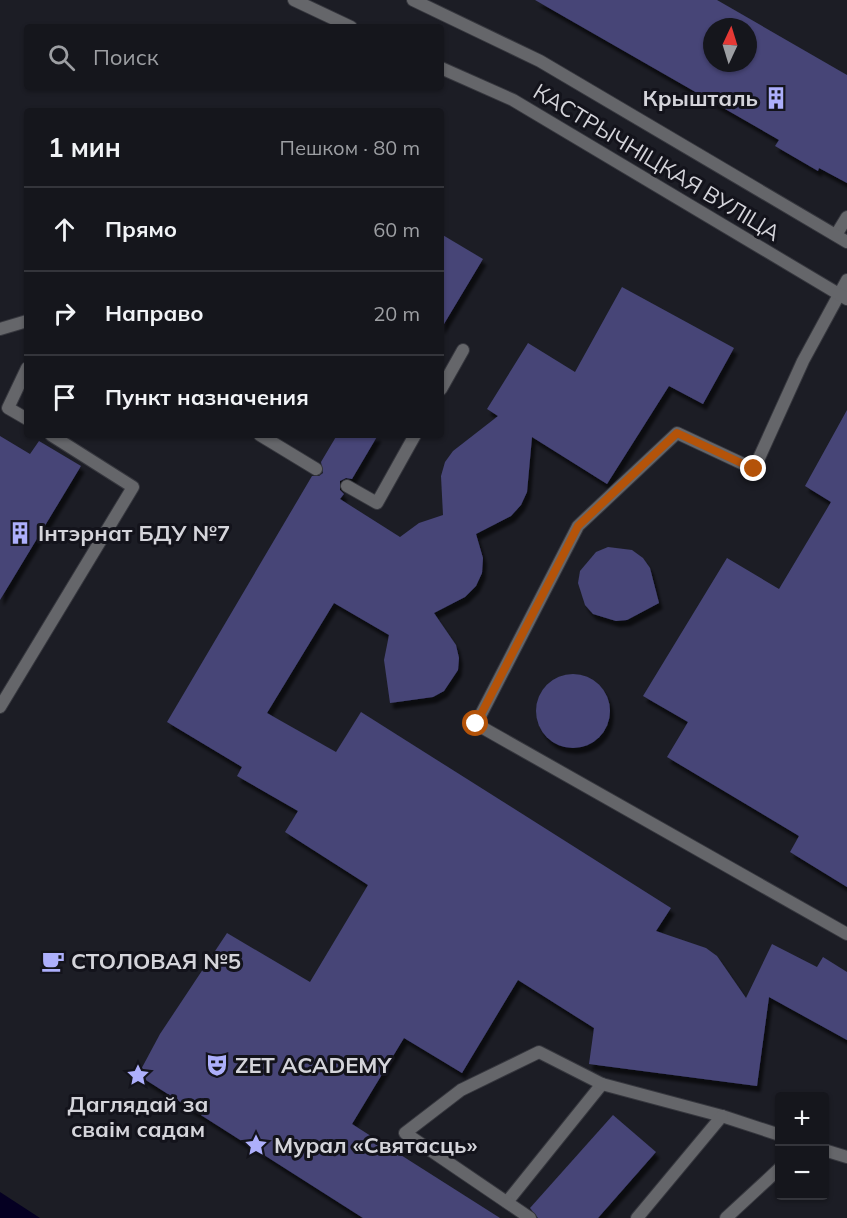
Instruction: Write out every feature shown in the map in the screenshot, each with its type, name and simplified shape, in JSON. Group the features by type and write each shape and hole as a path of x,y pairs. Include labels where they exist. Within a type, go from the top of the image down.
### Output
{"street":[{"path":"294,0 345,24"},
{"name":"КАСТРЫЧНІЦКАЯ ВУЛІЦА","path":"413,0 540,61 847,242"},
{"name":"КАСТРЫЧНІЦКАЯ ВУЛІЦА","path":"444,69 513,100 843,297"},
{"path":"836,235 847,217"},
{"path":"847,279 843,297 803,361 754,469 677,433 578,526 476,724 847,934"},
{"path":"0,329 24,322"},
{"path":"444,384 463,350"},
{"path":"24,375 8,408 24,417"},
{"path":"0,707 133,487 56,438"},
{"path":"265,438 316,469"},
{"path":"347,486 377,503 413,438"},
{"path":"530,1218 405,1133 461,1090 538,1052 602,1084 722,1116 775,1133"},
{"path":"507,1202 602,1084"},
{"path":"637,1218 722,1116"},
{"path":"829,1151 847,1157"},
{"path":"726,1218 775,1173"}],"shaded area":[{"path":"0,1192 40,1218 0,1218"}],"building":[{"name":"Крышталь","path":"535,0 717,0 748,18 703,18 703,72 757,72 757,23 847,75 847,183 819,168 818,171 775,146 779,140"},
{"path":"444,236 483,259 444,324"},
{"path":"622,287 734,348 703,404 669,386 607,484 532,437 527,492 521,505 511,516 476,534 483,558 482,573 476,586 465,597 434,613 456,645 459,658 458,670 444,691 433,697 390,703 384,660 389,635 334,603 267,713 336,752 361,712 671,908 656,931 706,948 717,956 746,998 772,944 817,967 823,957 847,972 847,1040 769,997 757,1086 589,1064 594,1028 518,980 462,1073 404,1038 352,1124 500,1218 363,1218 138,1075 160,1034 227,933 310,982 368,885 285,832 298,811 237,776 242,767 167,722 312,476 319,476 323,473 321,462 335,438 376,438 352,479 346,478 340,481 340,490 344,494 340,499 400,537 419,523 443,515 441,476 445,462 453,451 498,416 487,409 528,343 575,372"},
{"path":"847,410 847,887 790,852 799,836 667,757 688,722 643,696 727,558 779,589 831,502 805,486"},
{"name":"Інтэрнат БДУ №7","path":"0,436 30,454 39,441 81,466 0,600"},
{"path":"608,547 632,550 643,558 650,568 659,603 627,620 616,621 593,614 585,605 578,583 580,571 596,552"},
{"path":"573,674 594,680 604,690 610,711 604,732 594,742 573,748 552,742 542,732 536,711 542,690 552,680"},
{"path":"613,1115 656,1152 598,1218 538,1218 530,1208"}],"place":[{"name":"Крышталь","path":"776,98"},
{"name":"Інтэрнат БДУ №7","path":"20,533"},
{"name":"СТОЛОВАЯ №5","path":"53,961"},
{"name":"ZET ACADEMY","path":"217,1065"},
{"name":"Даглядай за сваім садам","path":"138,1075"},
{"name":"Мурал «Святасць»","path":"256,1145"}],"route":[{"path":"476,724 578,526 677,433 754,469"}]}
